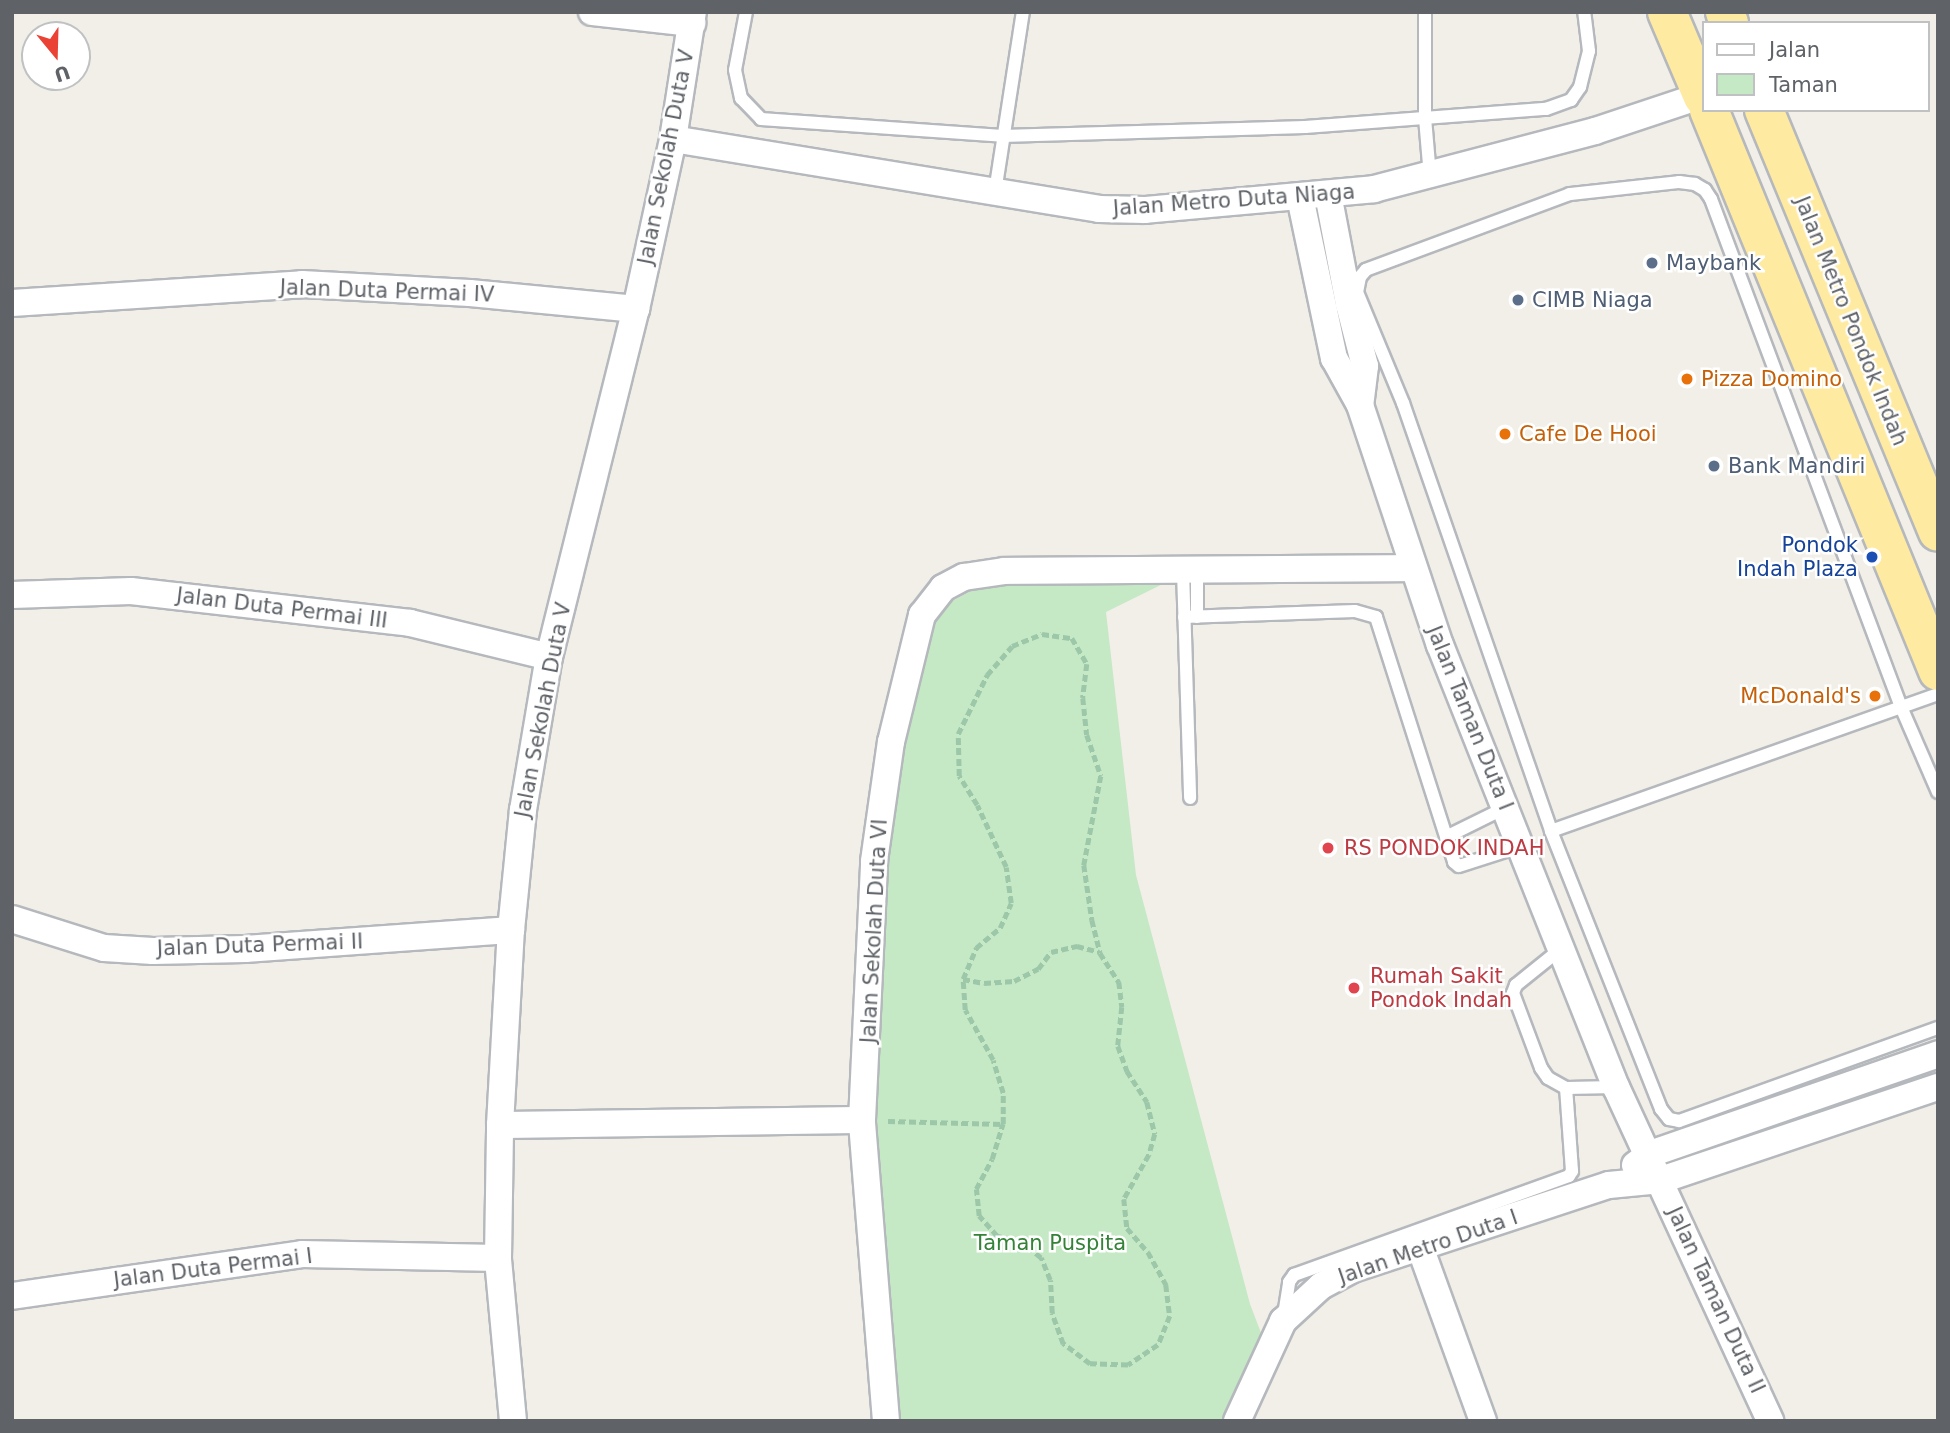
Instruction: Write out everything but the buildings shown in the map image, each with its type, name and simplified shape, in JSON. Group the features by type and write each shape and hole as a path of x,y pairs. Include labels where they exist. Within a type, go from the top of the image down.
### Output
{"highway":[{"path":"1667,12 1702,94"},
{"path":"1710,112 1938,671"},
{"name":"Jalan Metro Pondok Indah","path":"1765,112 1924,485 1938,532"}],"street":[{"path":"592,12 692,17"},
{"name":"Jalan Sekolah Duta V","path":"513,1421 498,1258 500,1125 511,930 523,810 549,657 636,309 673,139 692,17"},
{"name":"Jalan Metro Duta Niaga","path":"673,139 1099,209 1133,210 1374,189 1595,131 1702,96"},
{"name":"Jalan Taman Duta I","path":"1328,194 1349,304 1365,366 1360,405"},
{"name":"Jalan Taman Duta I","path":"1300,197 1334,358 1360,405 1412,568 1440,645 1507,807 1616,1087 1661,1180"},
{"name":"Jalan Duta Permai IV","path":"12,303 302,284 470,293 636,309"},
{"name":"Jalan Sekolah Duta VI","path":"886,1421 863,1120 874,862 891,741 922,615 943,588 964,577 1004,571 1412,568"},
{"name":"Jalan Duta Permai III","path":"12,595 131,591 410,623 549,657"},
{"name":"Jalan Duta Permai II","path":"12,919 104,947 153,951 258,948 511,930"},
{"path":"1926,1058 1931,1090"},
{"name":"Jalan Metro Duta I","path":"1609,1185 1650,1154 1787,1093 1926,1058"},
{"name":"Jalan Metro Duta I","path":"1237,1421 1283,1321 1321,1286 1353,1269 1609,1185 1661,1180 1931,1090"},
{"path":"1787,1093 1801,1135"},
{"path":"500,1125 863,1120"},
{"name":"Jalan Taman Duta II","path":"1661,1180 1770,1421"},
{"path":"1420,1247 1483,1421"},
{"name":"Jalan Duta Permai I","path":"12,1296 302,1254 498,1258"}],"lane":[{"path":"746,12 736,70 741,98 761,119 1002,136 1305,127 1546,109 1571,100 1580,87 1589,51 1584,12"},
{"path":"995,192 1023,12"},
{"path":"1425,12 1425,118 1430,176"},
{"path":"1938,792 1900,707 1711,199 1695,184 1679,182 1570,194 1373,266 1360,277 1357,292 1403,403 1551,831 1650,1087 1669,1119 1679,1121 1787,1093 1938,1028"},
{"path":"1190,571 1190,798"},
{"path":"1191,617 1355,611 1376,617 1454,862 1459,866 1521,846"},
{"path":"1551,831 1938,694"},
{"path":"1446,837 1507,807"},
{"path":"1563,948 1516,985 1513,993 1541,1068 1548,1078 1566,1088 1616,1087"},
{"path":"1283,1321 1289,1283 1294,1275 1569,1176 1572,1171 1566,1088"}],"path":[{"path":"1042,635 1072,638 1087,664 1083,698 1087,735 1101,776 1084,865 1100,953 1119,982 1122,1007 1118,1046 1127,1071 1147,1102 1155,1133 1149,1156 1124,1199 1127,1228 1148,1252 1166,1285 1170,1316 1158,1345 1128,1365 1090,1364 1063,1344 1052,1313 1051,1280 1041,1258 1022,1242 997,1236 979,1216 976,1189 992,1158 1003,1124 1003,1093 993,1060 965,1010 963,979 976,948 1000,928 1011,903 1006,867 977,805 958,776 958,734 987,675 1012,646 1042,635"},
{"path":"963,979 984,983 1014,981 1038,970 1051,952 1077,946 1100,953"},
{"path":"863,1120 1003,1124"}],"green space":[{"name":"Taman Puspita","path":"1004,573 1183,574 1106,612 1136,875 1250,1304 1269,1354 1243,1421 883,1421 865,1132 877,861 923,617"}],"place":[{"name":"Maybank","path":"1652,263"},
{"name":"CIMB Niaga","path":"1518,300"},
{"name":"Pizza Domino","path":"1687,379"},
{"name":"Cafe De Hooi","path":"1505,434"},
{"name":"Bank Mandiri","path":"1714,466"},
{"name":"Pondok Indah Plaza","path":"1872,557"},
{"name":"McDonald's","path":"1875,696"},
{"name":"RS PONDOK INDAH","path":"1328,848"},
{"name":"Rumah Sakit Pondok Indah","path":"1354,988"}]}
